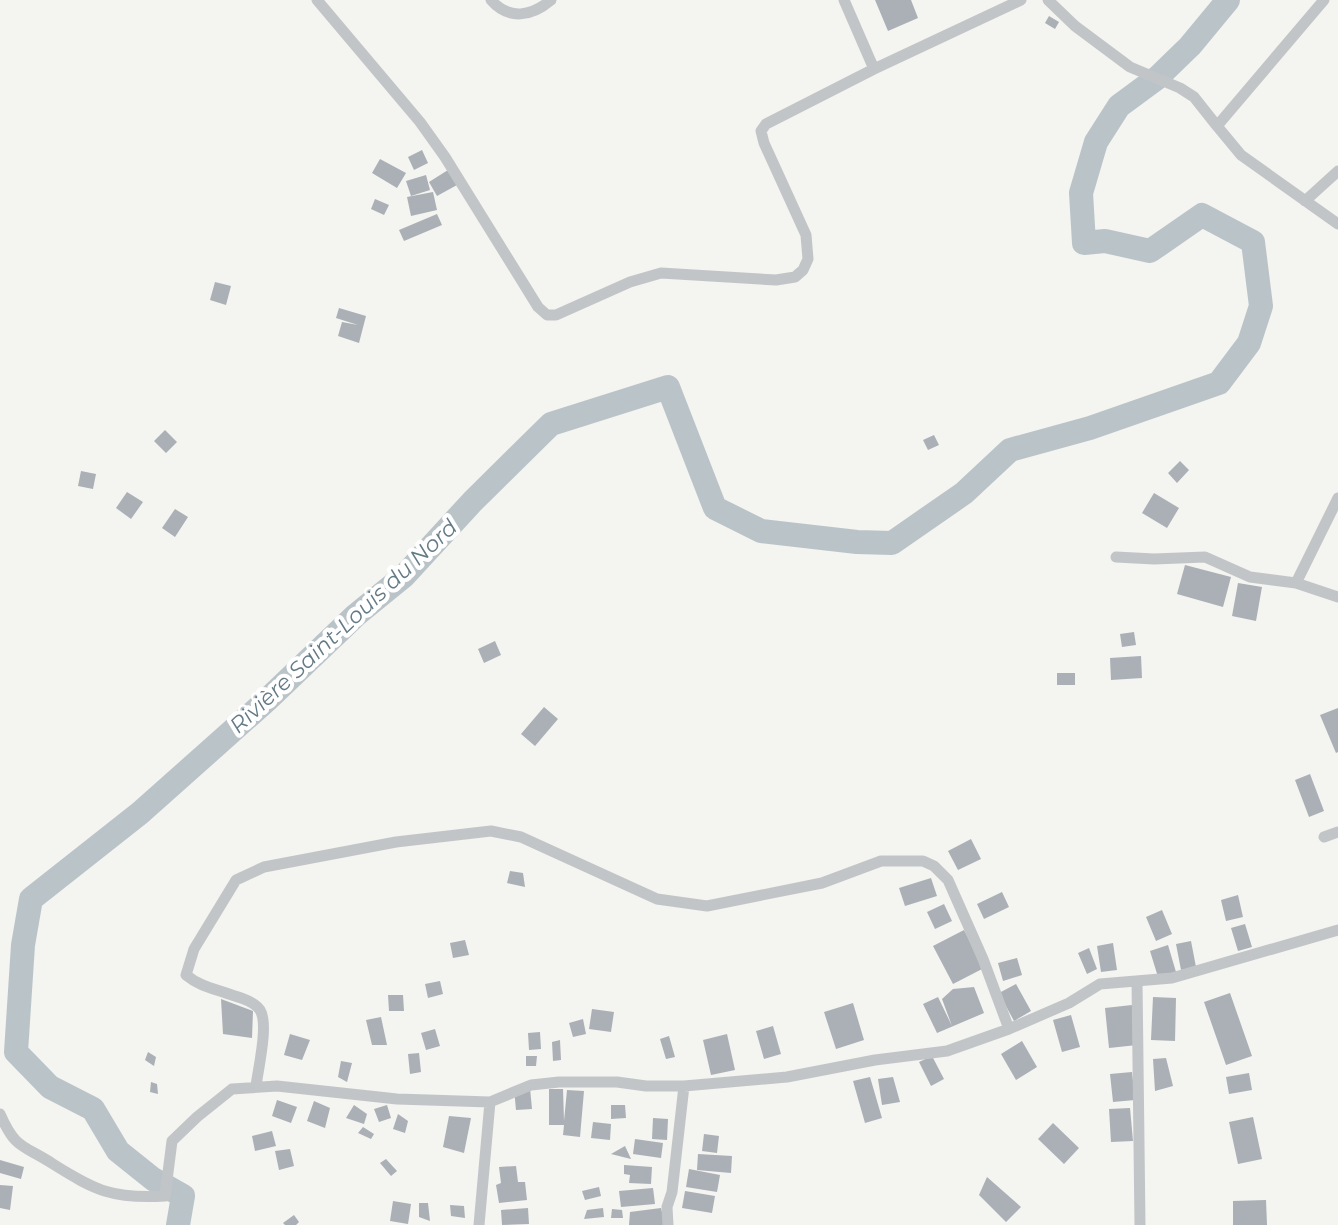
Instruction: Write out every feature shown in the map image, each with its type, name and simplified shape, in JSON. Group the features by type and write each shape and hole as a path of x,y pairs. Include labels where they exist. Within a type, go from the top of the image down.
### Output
{"street":[{"path":"317,0 420,122 538,307 547,315 556,315 630,282 661,273 776,280 795,277 808,259 806,235 761,131 778,117 1021,0"},
{"path":"491,0 506,13 517,16 540,9 551,0"},
{"path":"844,0 874,69"},
{"path":"1048,0 1075,26 1130,67 1194,97 1241,155 1338,224"},
{"path":"1217,126 1324,0"},
{"path":"1305,201 1338,171"},
{"path":"1296,583 1338,498"},
{"path":"1116,557 1205,557 1250,577 1296,583 1338,597"},
{"path":"256,1086 263,1030 263,1017 258,1007 195,983 186,975 194,949 236,880 264,867 396,842 491,831 521,837 657,899 707,906 822,883 881,861 923,861 934,866 948,880 983,959 1009,1029"},
{"path":"1324,837 1338,832"},
{"path":"0,1114 13,1141 81,1183 105,1192 137,1198 165,1196 172,1141 232,1089 256,1086 397,1099 490,1102 531,1085 559,1082 684,1086 787,1077 875,1060 947,1051 1069,1003 1100,984 1172,978 1338,930"},
{"path":"1137,981 1140,1225"},
{"path":"668,1225 667,1207 672,1192 684,1086"},
{"path":"479,1225 490,1102"}],"building":[{"path":"875,0 911,0 918,18 888,31"},
{"path":"1049,16 1059,22 1055,29 1045,23"},
{"path":"422,150 428,163 414,170 408,157"},
{"path":"380,159 406,173 397,188 372,173"},
{"path":"448,170 457,185 437,196 429,182"},
{"path":"426,175 430,190 411,196 406,181"},
{"path":"433,192 437,210 411,216 407,197"},
{"path":"375,199 389,205 384,215 371,209"},
{"path":"437,214 442,225 404,241 399,230"},
{"path":"215,282 231,286 226,305 210,300"},
{"path":"339,308 366,316 359,343 338,336 342,322 358,325 336,318"},
{"path":"165,430 177,442 166,453 154,441"},
{"path":"934,435 939,445 928,450 923,440"},
{"path":"1180,461 1189,470 1177,483 1168,473"},
{"path":"81,471 96,474 93,489 78,486"},
{"path":"127,492 143,502 131,519 116,508"},
{"path":"1154,493 1179,508 1167,528 1142,513"},
{"path":"175,509 188,517 175,537 162,528"},
{"path":"1185,565 1231,577 1223,607 1177,594"},
{"path":"1238,583 1262,587 1256,621 1232,616"},
{"path":"1134,632 1136,645 1122,647 1120,634"},
{"path":"495,641 501,655 484,663 478,649"},
{"path":"1141,656 1142,678 1111,680 1110,658"},
{"path":"1057,673 1075,673 1075,685 1057,685"},
{"path":"544,707 558,719 535,746 521,734"},
{"path":"1338,708 1338,752 1336,753 1320,715"},
{"path":"1310,774 1324,811 1309,817 1295,780"},
{"path":"971,839 981,859 958,870 948,851"},
{"path":"510,871 523,873 525,887 507,883"},
{"path":"931,878 937,896 905,906 899,888"},
{"path":"1002,892 1009,907 984,919 977,904"},
{"path":"1238,895 1243,917 1226,921 1221,900"},
{"path":"944,904 952,921 935,929 927,912"},
{"path":"1162,910 1172,934 1156,941 1146,917"},
{"path":"1245,924 1252,947 1238,951 1231,928"},
{"path":"964,930 984,968 953,984 933,946"},
{"path":"465,940 469,955 453,958 450,943"},
{"path":"1191,941 1196,967 1181,970 1176,944"},
{"path":"1113,943 1117,970 1101,972 1097,946"},
{"path":"1168,945 1176,972 1158,977 1150,951"},
{"path":"1089,948 1097,969 1087,974 1078,953"},
{"path":"1017,958 1022,975 1003,981 998,963"},
{"path":"440,981 443,994 428,998 425,984"},
{"path":"1016,984 1031,1011 1014,1021 999,993"},
{"path":"974,987 984,1013 937,1033 923,1004 938,997 952,1026 942,999 953,989"},
{"path":"1230,993 1252,1056 1226,1065 1204,1002"},
{"path":"388,995 403,995 404,1011 389,1011"},
{"path":"1153,997 1176,998 1175,1041 1151,1040"},
{"path":"221,999 253,1011 252,1038 223,1034"},
{"path":"853,1003 864,1040 836,1049 824,1012"},
{"path":"1132,1005 1137,1045 1109,1048 1105,1008"},
{"path":"592,1009 614,1012 611,1032 589,1029"},
{"path":"1071,1015 1080,1047 1062,1052 1053,1020"},
{"path":"381,1017 387,1045 372,1045 366,1020"},
{"path":"583,1019 586,1034 573,1037 569,1023"},
{"path":"773,1026 781,1054 764,1059 756,1031"},
{"path":"435,1029 440,1046 426,1050 421,1033"},
{"path":"540,1032 541,1049 529,1050 528,1033"},
{"path":"290,1034 310,1040 302,1060 284,1055"},
{"path":"727,1034 735,1070 711,1075 703,1040"},
{"path":"669,1036 675,1057 666,1059 660,1039"},
{"path":"560,1040 561,1060 553,1061 552,1042"},
{"path":"1022,1041 1037,1067 1016,1080 1001,1054"},
{"path":"148,1052 156,1057 154,1066 145,1060"},
{"path":"419,1053 421,1072 410,1074 408,1054"},
{"path":"526,1056 537,1056 536,1066 526,1066"},
{"path":"932,1056 944,1079 931,1086 919,1062"},
{"path":"1166,1058 1173,1086 1155,1091 1153,1059"},
{"path":"341,1061 352,1063 347,1082 338,1077"},
{"path":"1132,1072 1135,1100 1113,1102 1110,1074"},
{"path":"1249,1073 1252,1090 1229,1094 1226,1077"},
{"path":"870,1077 882,1118 865,1123 853,1081"},
{"path":"893,1077 900,1102 882,1105 878,1079"},
{"path":"151,1082 157,1084 158,1094 150,1092"},
{"path":"530,1088 532,1109 516,1110 514,1089"},
{"path":"549,1089 563,1089 564,1121 567,1090 584,1091 580,1137 563,1135 564,1125 549,1125"},
{"path":"277,1100 297,1107 291,1123 272,1116"},
{"path":"314,1101 330,1108 325,1128 307,1121"},
{"path":"354,1105 367,1114 364,1124 346,1118"},
{"path":"387,1105 391,1118 379,1122 374,1109"},
{"path":"611,1105 625,1105 626,1118 611,1119"},
{"path":"1130,1108 1133,1141 1111,1142 1109,1109"},
{"path":"398,1114 408,1121 405,1133 393,1129"},
{"path":"449,1116 471,1118 464,1153 443,1147"},
{"path":"1253,1117 1262,1159 1238,1164 1229,1122"},
{"path":"653,1118 668,1119 667,1140 652,1139"},
{"path":"593,1122 611,1124 610,1140 591,1138"},
{"path":"1053,1123 1079,1148 1064,1164 1038,1139"},
{"path":"363,1127 374,1134 371,1139 358,1133"},
{"path":"272,1131 276,1146 255,1151 252,1136"},
{"path":"704,1134 719,1136 717,1153 702,1151"},
{"path":"635,1139 663,1143 661,1158 633,1154"},
{"path":"625,1146 631,1159 611,1154"},
{"path":"290,1149 294,1166 279,1170 275,1151"},
{"path":"698,1154 732,1156 731,1173 697,1170"},
{"path":"386,1159 397,1171 391,1176 380,1163"},
{"path":"0,1160 24,1167 21,1179 0,1173"},
{"path":"624,1165 652,1167 651,1184 629,1183 630,1175 624,1174"},
{"path":"516,1166 518,1182 525,1182 527,1200 499,1203 496,1185 501,1183 499,1167"},
{"path":"689,1169 720,1175 717,1192 686,1187"},
{"path":"987,1177 1021,1207 1006,1222 979,1195"},
{"path":"0,1185 13,1186 10,1210 0,1208"},
{"path":"599,1187 601,1196 585,1200 582,1191"},
{"path":"653,1188 655,1204 621,1207 619,1191"},
{"path":"685,1191 715,1196 712,1213 682,1208"},
{"path":"1266,1200 1267,1225 1233,1225 1233,1201"},
{"path":"393,1201 411,1204 408,1224 390,1221"},
{"path":"419,1203 428,1203 430,1221 419,1217"},
{"path":"450,1205 464,1206 465,1218 451,1216"},
{"path":"528,1208 529,1224 502,1225 501,1210"},
{"path":"603,1208 604,1217 584,1219 587,1210"},
{"path":"661,1208 665,1225 629,1225 630,1212"},
{"path":"612,1209 622,1210 623,1218 611,1218"},
{"path":"294,1215 299,1222 296,1225 283,1223"}],"waterway":[{"name":"Rivière Saint-Louis du Nord","path":"178,1225 183,1196 153,1179 118,1151 93,1109 50,1087 16,1052 23,945 31,899 140,813 267,700 356,615 404,576 473,501 551,424 668,387 715,508 761,531 892,543 964,493 1010,450 1090,428 1219,383 1249,343 1261,306 1253,242 1202,215 1150,251 1105,241 1084,243 1081,193 1096,142 1119,106 1157,78 1190,46 1228,0"}]}
